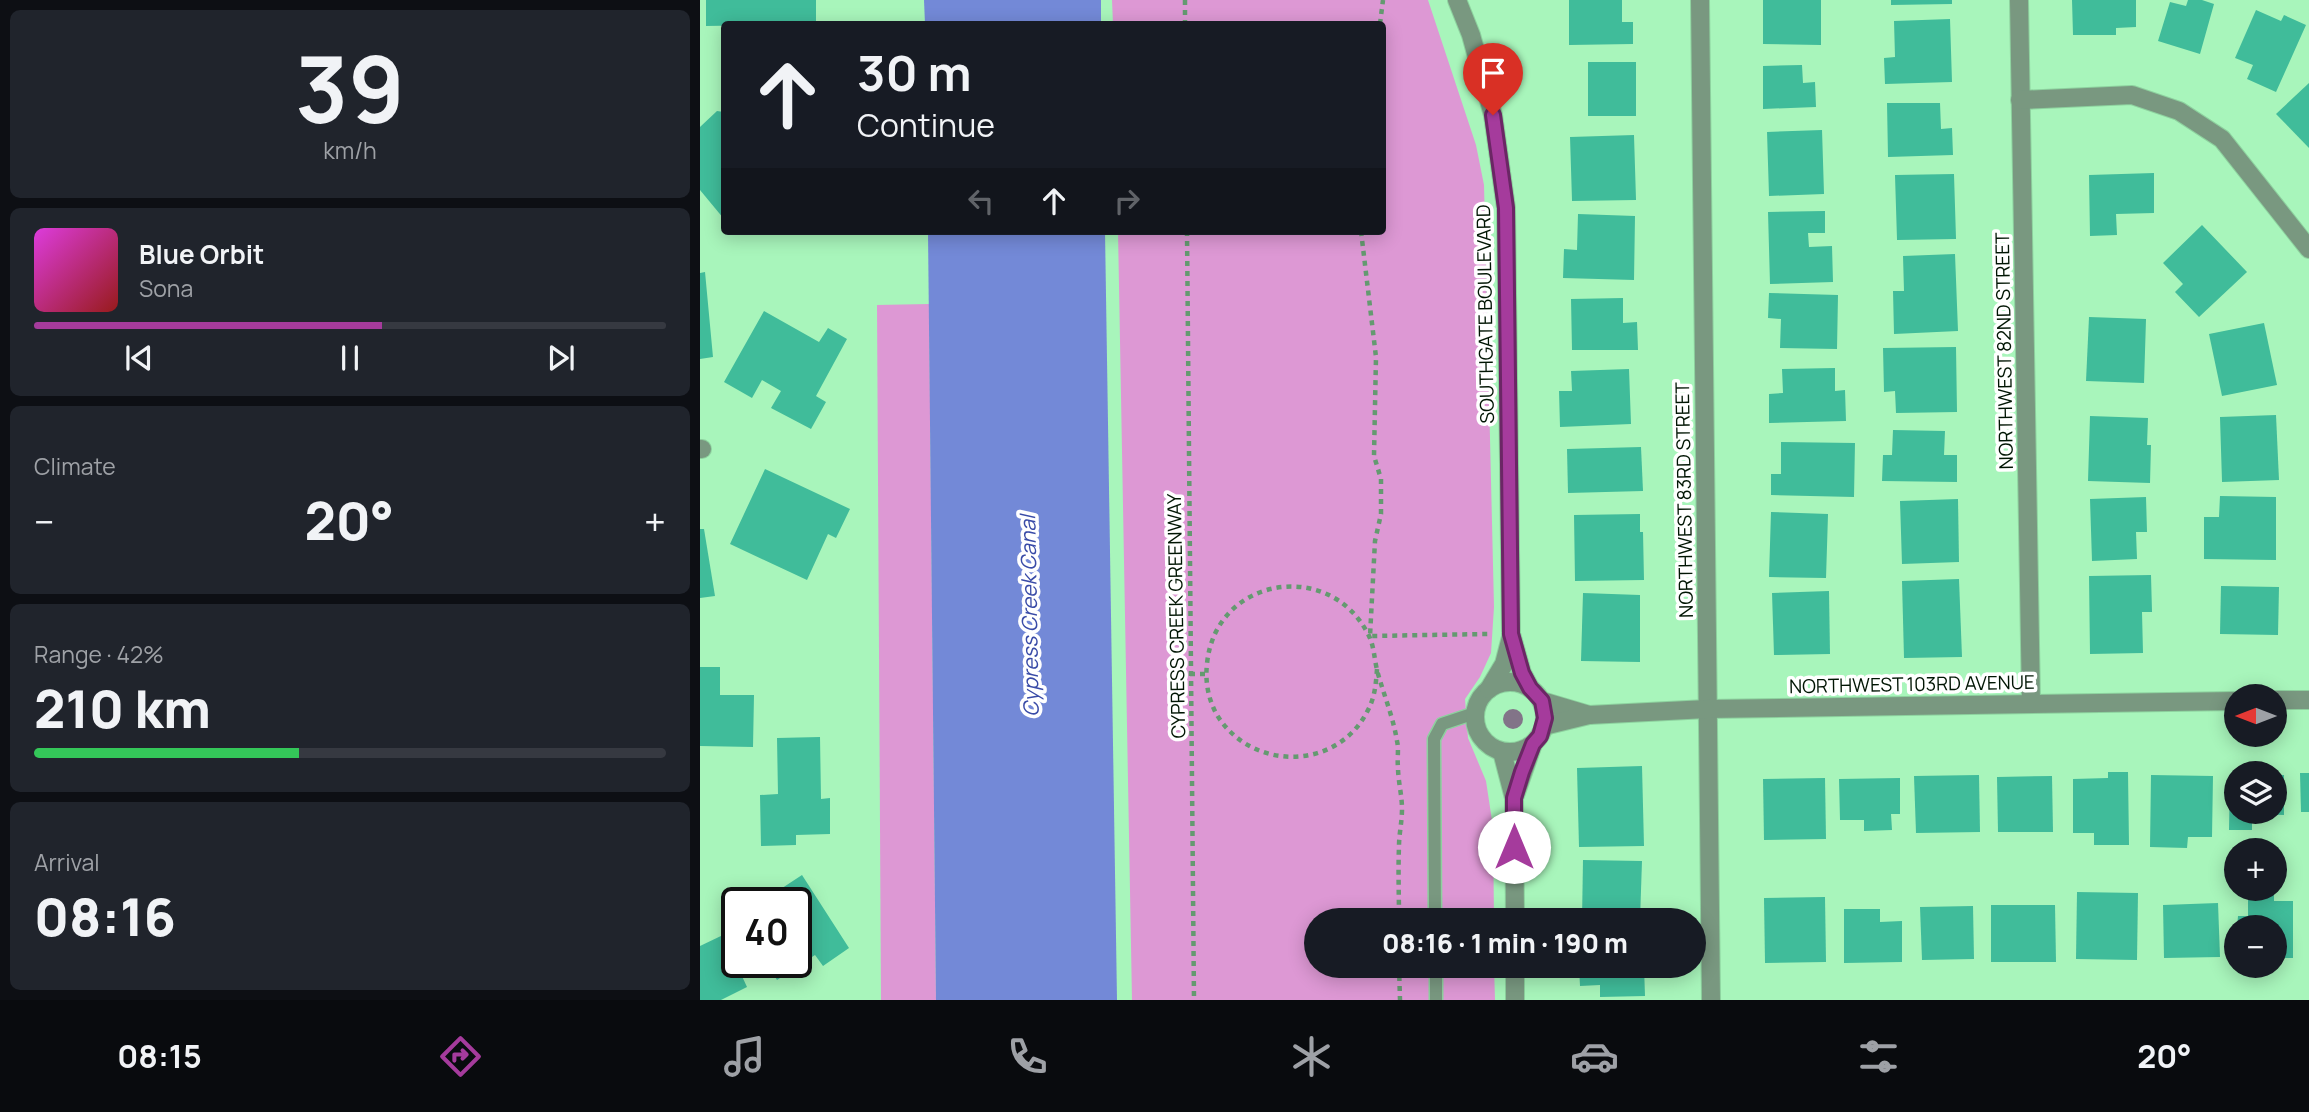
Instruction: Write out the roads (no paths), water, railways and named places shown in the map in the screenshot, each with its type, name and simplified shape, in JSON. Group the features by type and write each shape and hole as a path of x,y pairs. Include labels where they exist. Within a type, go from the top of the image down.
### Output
{"street":[{"name":"SOUTHGATE BOULEVARD","path":"1457,0 1471,35 1493,115 1506,208 1511,634 1504,663 1489,689"},
{"name":"NORTHWEST 83RD STREET","path":"1700,0 1711,1000"},
{"name":"NORTHWEST 82ND STREET","path":"2019,0 2031,702"},
{"path":"2020,100 2132,95 2179,111 2222,139 2309,249"},
{"name":"SOUTHGATE BOULEVARD","path":"1511,634 1522,673 1536,694"},
{"path":"1514,798 1533,744 1544,726 1544,709 1536,694 1520,683 1509,682 1489,689 1475,713 1479,733 1493,748 1502,752 1518,752 1533,744"},
{"name":"NORTHWEST 103RD AVENUE","path":"1536,694 1589,715"},
{"path":"2287,700 2309,700"},
{"name":"NORTHWEST 103RD AVENUE","path":"1544,726 1589,715 1707,709 2224,701"},
{"path":"1502,752 1514,798 1515,908"},
{"path":"1515,978 1515,1000"}],"lane":[{"path":"1435,908 1434,739 1442,724 1475,713"},
{"path":"1436,978 1436,1000"}],"water":[{"path":"924,0 1101,0 1101,21 925,21"},
{"name":"Cypress Creek Canal","path":"928,235 1105,235 1117,1000 936,1000"}]}
